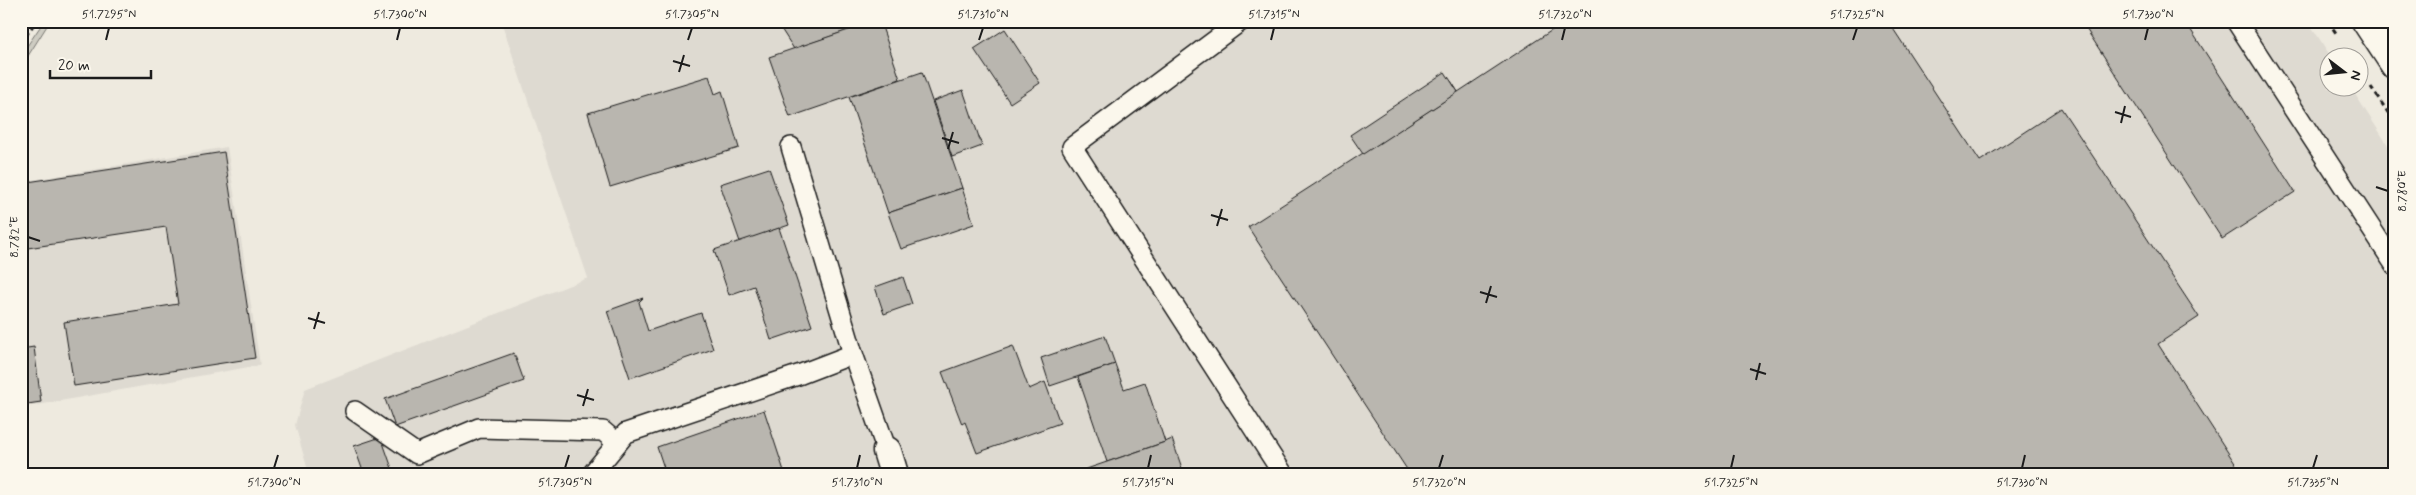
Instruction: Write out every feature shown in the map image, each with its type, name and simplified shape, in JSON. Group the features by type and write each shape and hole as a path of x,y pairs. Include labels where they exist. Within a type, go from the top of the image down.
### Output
{"street":[{"path":"2366,21 2395,65"}],"lane":[{"path":"1241,21 1072,147 1282,474"},
{"path":"2236,21 2395,265"},
{"path":"791,147 853,354 891,462"},
{"path":"592,474 626,432 801,374 853,354"},
{"path":"356,411 417,454 479,428 603,431 617,443"}],"path":[{"path":"21,43 36,21"},
{"path":"2369,84 2395,123"}],"shaded area":[{"path":"44,21 50,21 21,67 21,55"},
{"path":"501,21 2308,21 2325,48 2318,48 2318,98 2357,98 2395,156 2395,474 309,474 295,425 305,389 588,278"},
{"path":"227,147 260,365 21,408 21,182"}],"building":[{"path":"776,21 875,21 794,49"},
{"path":"875,21 880,21 900,79 790,117 769,57"},
{"path":"1566,21 1888,21 1980,161 2061,108 2199,317 2158,344 2238,468 2229,474 1410,474 1248,227 1444,101 1437,90 1451,81 1458,92"},
{"path":"2081,21 2185,21 2295,192 2222,239"},
{"path":"1005,29 1040,83 1010,103 974,49"},
{"path":"922,72 962,188 888,213 849,97"},
{"path":"1445,72 1458,92 1363,154 1350,135"},
{"path":"709,76 715,94 722,91 739,148 610,187 588,113"},
{"path":"963,90 982,146 952,157 933,101"},
{"path":"224,152 255,358 74,386 64,322 178,304 166,227 21,249 21,183"},
{"path":"769,168 789,225 740,242 720,184"},
{"path":"962,188 974,224 901,249 888,213"},
{"path":"779,228 812,326 771,340 754,286 729,295 714,250"},
{"path":"903,277 912,304 884,314 875,287"},
{"path":"643,298 639,302 648,331 701,313 713,349 630,378 607,311"},
{"path":"1105,336 1115,364 1050,386 1041,358"},
{"path":"1013,346 1029,389 1045,382 1060,423 977,453 965,422 962,424 942,372"},
{"path":"34,347 41,402 21,405 21,349"},
{"path":"514,353 524,381 395,427 385,399"},
{"path":"1115,364 1124,389 1145,382 1165,442 1107,462 1078,377"},
{"path":"764,410 785,474 666,474 657,447"},
{"path":"381,437 394,474 364,474 354,446"},
{"path":"1172,439 1184,474 1072,474 1165,442"}]}
